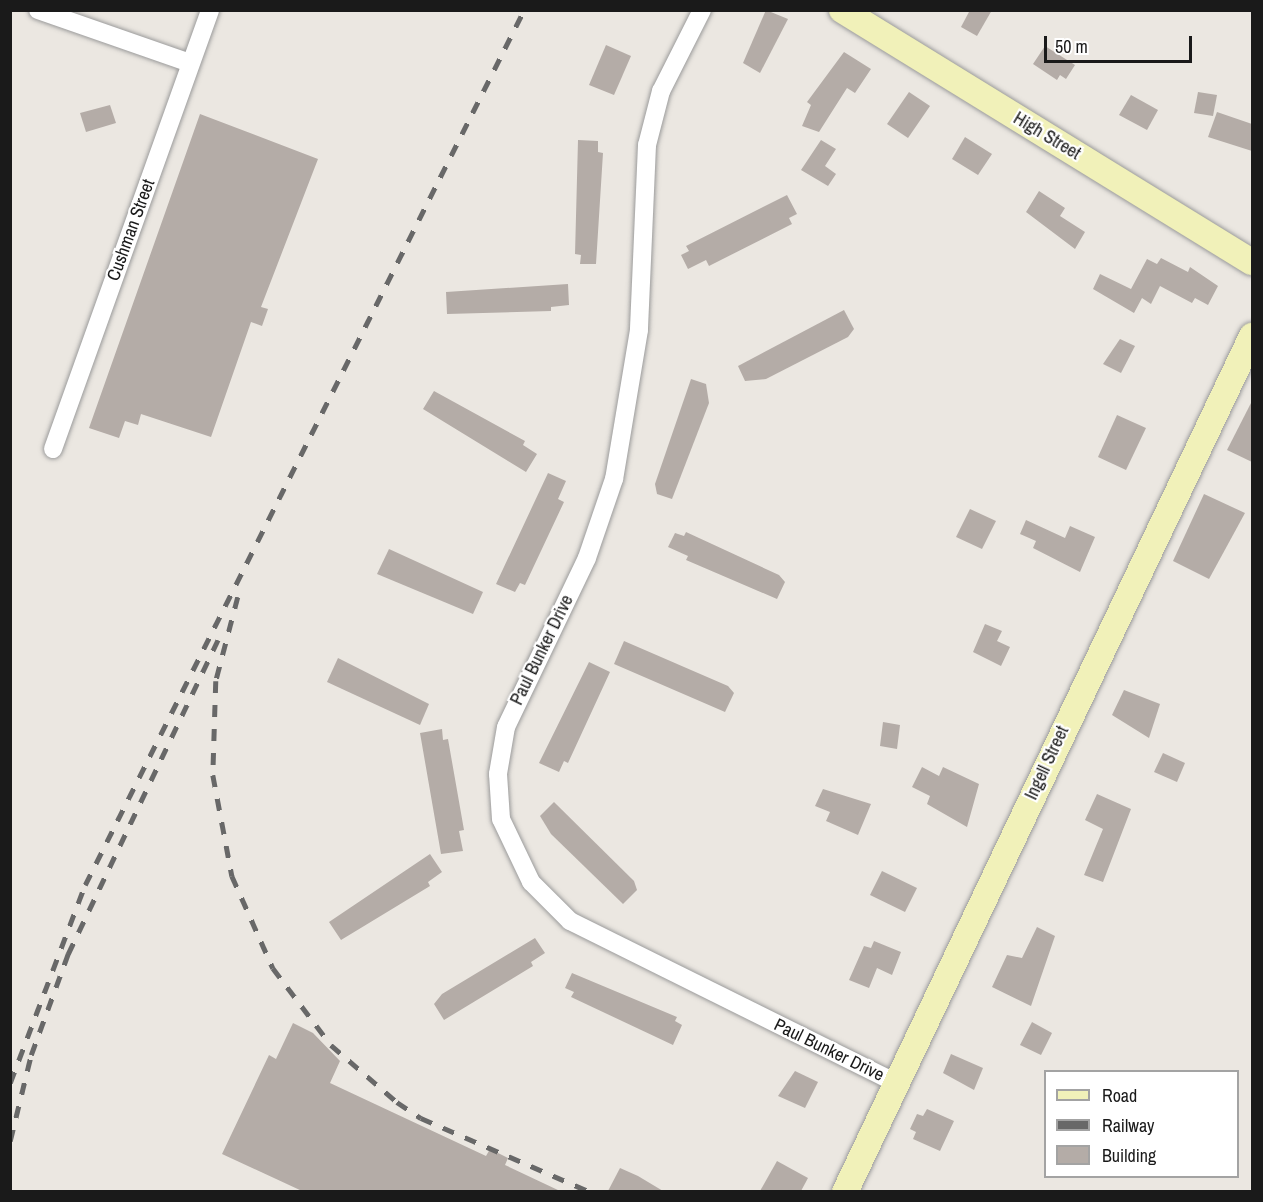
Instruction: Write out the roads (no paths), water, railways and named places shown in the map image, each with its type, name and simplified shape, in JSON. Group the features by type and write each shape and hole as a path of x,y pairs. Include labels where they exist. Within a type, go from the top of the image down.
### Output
{"street":[{"path":"38,10 190,63"},
{"name":"Cushman Street","path":"53,449 210,10"},
{"name":"Paul Bunker Drive","path":"702,10 662,92 647,145 639,330 614,479 587,558 506,727 498,774 501,819 531,882 570,921 896,1083"},
{"name":"High Street","path":"842,10 1252,262"},
{"name":"Ingell Street","path":"845,1191 1252,336"}],"railway":[{"path":"10,1083 85,885 524,10"},
{"path":"238,597 216,681 213,775 232,876 273,968 331,1045 397,1102 421,1118 590,1192"},
{"path":"10,1141 31,1055 68,954 218,640"}]}
